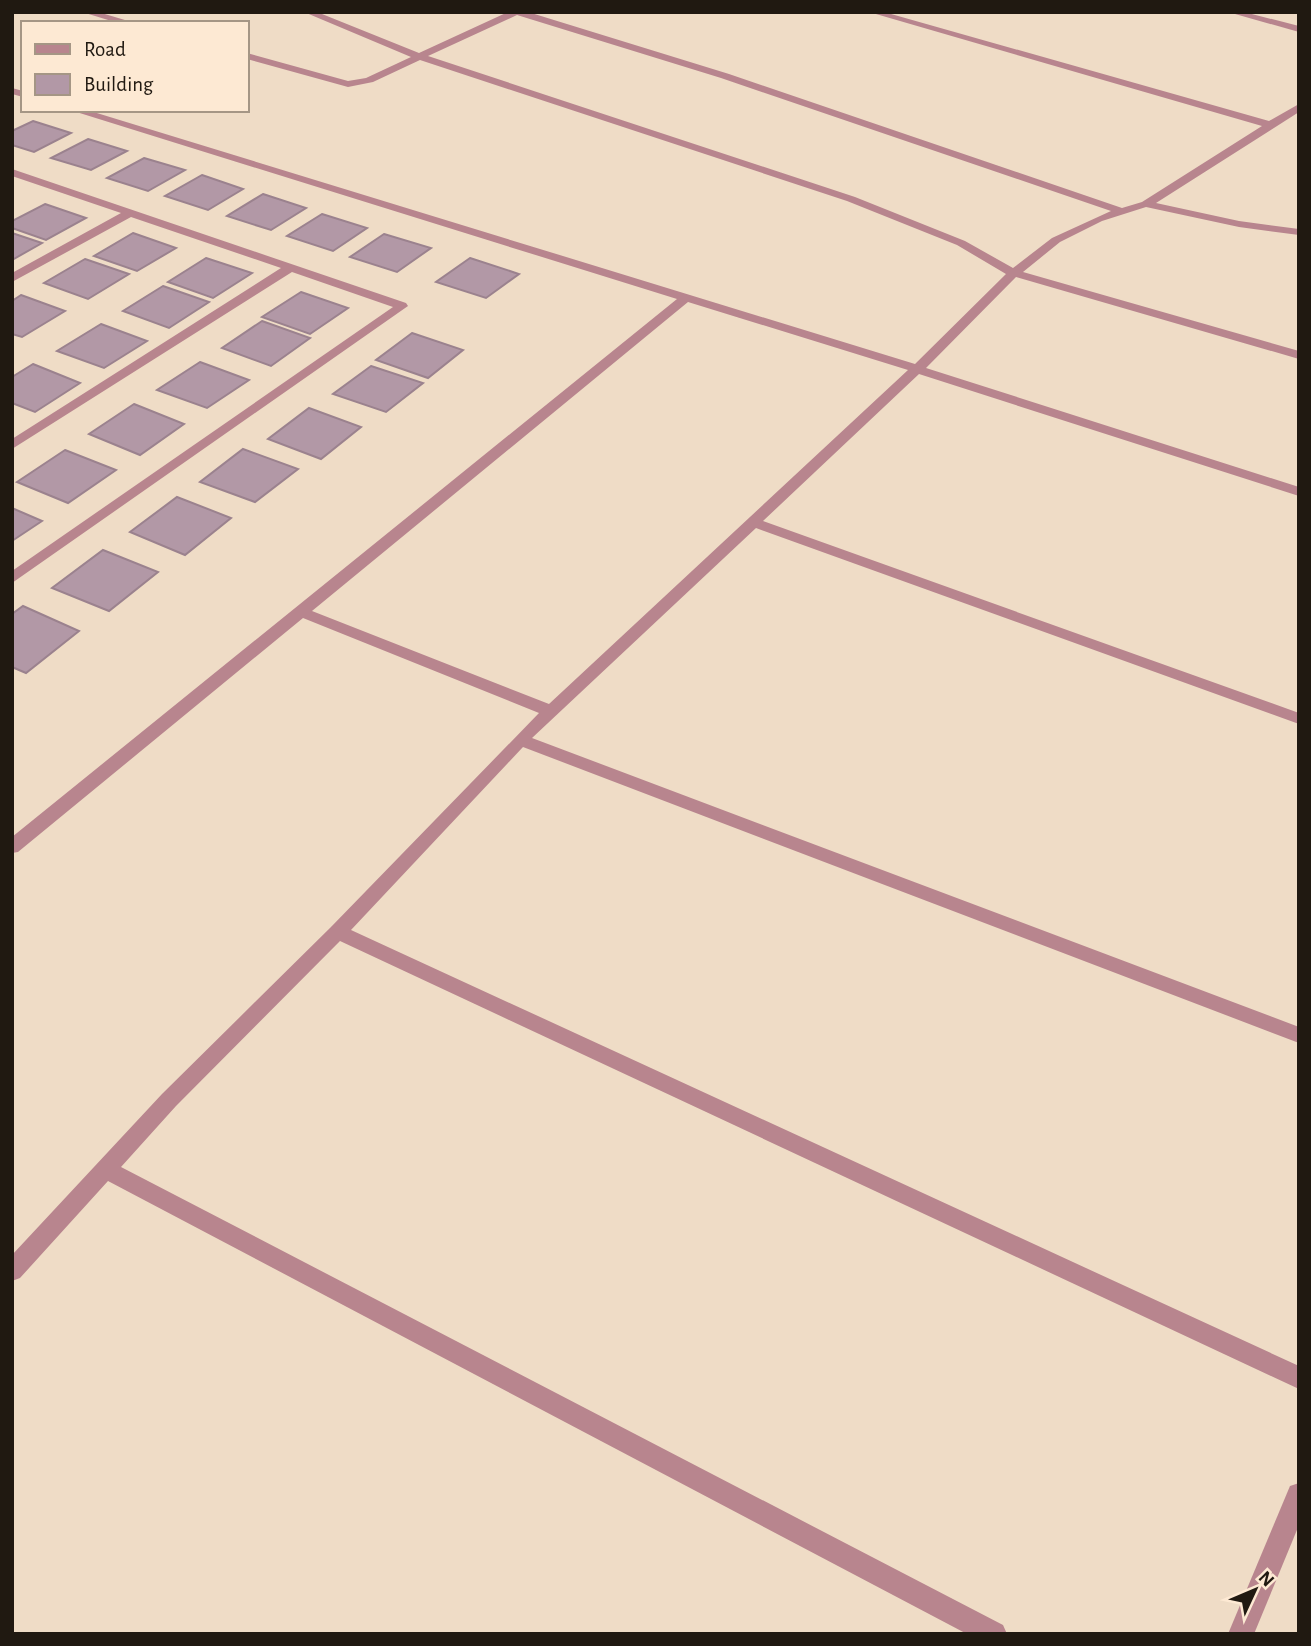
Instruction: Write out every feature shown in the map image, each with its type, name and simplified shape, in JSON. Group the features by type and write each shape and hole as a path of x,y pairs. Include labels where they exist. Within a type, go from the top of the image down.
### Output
{"street":[{"path":"86,12 122,21"},
{"path":"308,12 418,56 851,199 961,243 1014,273 1299,355"},
{"path":"248,56 330,81 348,83 369,80 516,12 724,76 1121,211"},
{"path":"873,12 1270,125"},
{"path":"1232,12 1299,29"},
{"path":"12,1271 169,1100 338,932 520,740 917,369 1014,273 1056,240 1121,211 1146,204 1299,107"},
{"path":"82,112 917,369 1299,492"},
{"path":"12,172 402,306 12,578"},
{"path":"1146,204 1239,224 1299,232"},
{"path":"12,278 130,213"},
{"path":"12,445 290,268"},
{"path":"12,847 686,298"},
{"path":"753,522 1299,719"},
{"path":"302,612 551,711"},
{"path":"520,740 1299,1035"},
{"path":"338,932 1299,1378"},
{"path":"105,1169 994,1634"},
{"path":"1241,1634 1299,1495"}],"building":[{"path":"33,121 71,133 34,152 12,145 12,131"},
{"path":"88,139 127,151 91,170 51,158"},
{"path":"144,158 185,170 148,191 107,178"},
{"path":"202,175 243,189 208,210 165,196"},
{"path":"263,194 306,208 271,230 227,216"},
{"path":"45,204 86,218 46,240 12,228 12,221"},
{"path":"322,214 367,228 333,251 287,236"},
{"path":"12,233 42,243 12,260"},
{"path":"133,233 176,248 137,271 94,256"},
{"path":"384,234 431,248 397,272 350,257"},
{"path":"206,258 252,273 213,298 168,282"},
{"path":"470,258 519,274 486,298 436,282"},
{"path":"85,259 129,274 88,299 44,283"},
{"path":"163,286 209,302 169,328 123,311"},
{"path":"301,292 348,308 310,334 262,317"},
{"path":"21,295 65,311 22,337 12,334 12,301"},
{"path":"262,321 310,338 271,366 222,348"},
{"path":"101,324 147,341 104,368 57,351"},
{"path":"412,333 463,350 428,378 376,360"},
{"path":"200,362 249,380 207,408 157,390"},
{"path":"33,364 80,383 35,412 12,403 12,377"},
{"path":"371,366 423,383 386,412 333,394"},
{"path":"134,404 184,424 140,455 89,434"},
{"path":"309,408 361,427 321,459 268,439"},
{"path":"243,449 298,469 255,502 200,482"},
{"path":"65,450 116,470 68,503 17,482"},
{"path":"177,497 231,518 185,555 130,532"},
{"path":"12,508 42,521 12,541"},
{"path":"103,550 158,572 109,611 52,588"},
{"path":"23,606 79,631 26,673 12,667 12,614"}]}
